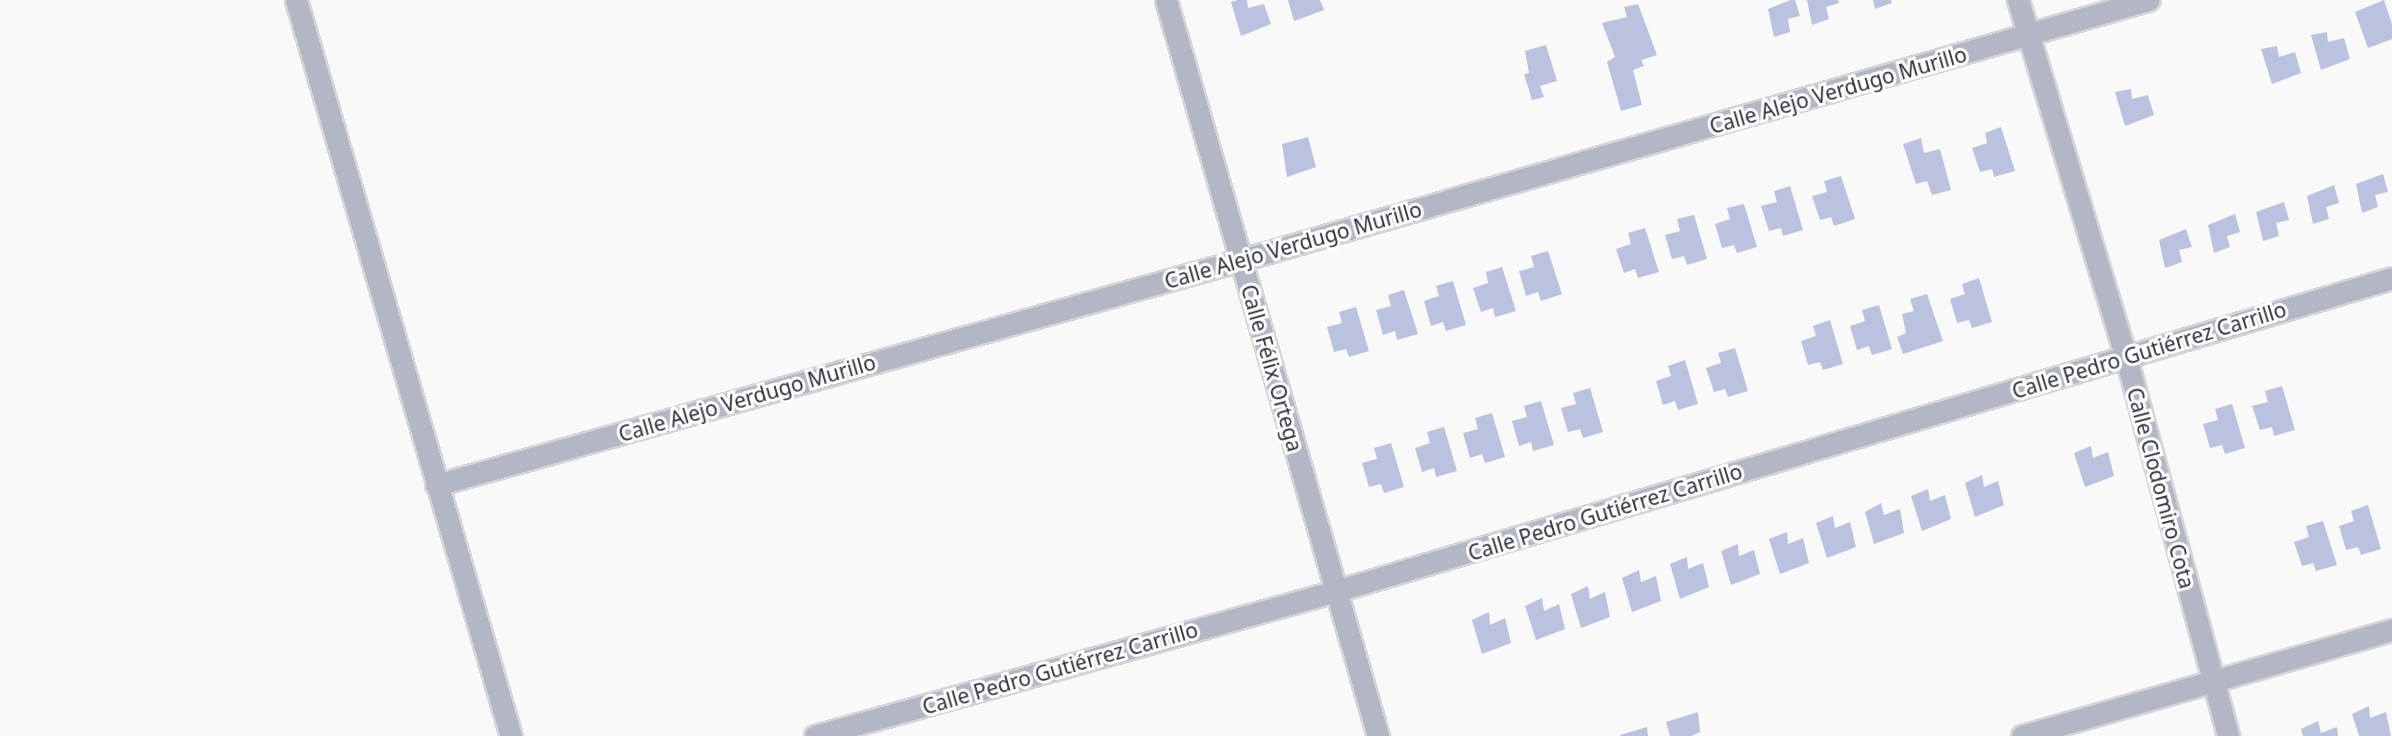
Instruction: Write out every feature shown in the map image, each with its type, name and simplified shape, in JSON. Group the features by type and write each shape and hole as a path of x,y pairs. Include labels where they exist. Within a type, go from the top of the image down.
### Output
{"street":[{"path":"296,0 511,736"},
{"name":"Calle Félix Ortega","path":"1167,0 1378,736"},
{"name":"Calle Clodomiro Cota","path":"2018,0 2126,357 2228,736"},
{"name":"Calle Alejo Verdugo Murillo","path":"436,485 1241,260 2148,0"},
{"name":"Calle Pedro Gutiérrez Carrillo","path":"816,736 1336,591 2392,278"},
{"path":"2022,736 2392,630"}],"building":[{"path":"1247,0 1248,8 1264,4 1271,24 1241,36 1231,2"},
{"path":"1288,0 1320,0 1324,10 1294,21"},
{"path":"1795,0 1800,16 1788,19 1790,32 1774,37 1768,9"},
{"path":"1807,0 1838,0 1839,3 1826,7 1829,19 1812,25"},
{"path":"1873,0 1891,0 1892,3 1875,9"},
{"path":"2384,0 2392,24 2392,39 2368,48 2355,12"},
{"path":"1638,4 1657,55 1641,60 1644,66 1633,70 1642,105 1621,111 1607,62 1615,57 1602,23 1627,17 1624,7"},
{"path":"2327,32 2328,42 2344,38 2350,59 2321,70 2311,35"},
{"path":"1546,45 1557,81 1540,86 1544,97 1532,100 1524,74 1529,73 1525,51"},
{"path":"2277,46 2279,57 2295,52 2301,73 2272,84 2261,49"},
{"path":"2131,89 2132,99 2148,95 2154,115 2125,126 2115,92"},
{"path":"2001,127 2015,171 1994,177 1992,169 1980,172 1972,148 1987,143 1985,133"},
{"path":"1308,137 1316,167 1287,177 1282,144"},
{"path":"1921,138 1924,153 1940,149 1951,190 1932,195 1927,181 1916,184 1903,144"},
{"path":"2383,174 2388,192 2375,195 2378,207 2362,213 2356,184"},
{"path":"1841,176 1855,219 1834,226 1831,217 1820,220 1812,196 1827,192 1824,181"},
{"path":"2334,185 2339,203 2326,207 2329,219 2313,224 2307,196"},
{"path":"1790,186 1803,230 1783,236 1781,228 1769,231 1761,206 1777,202 1774,191"},
{"path":"2284,202 2289,220 2276,223 2279,236 2263,241 2256,212"},
{"path":"1744,204 1757,247 1737,253 1734,245 1722,248 1715,224 1730,219 1727,208"},
{"path":"2235,214 2240,232 2227,236 2230,247 2214,253 2208,225"},
{"path":"1694,215 1707,259 1687,265 1684,256 1672,259 1665,235 1680,231 1677,219"},
{"path":"1645,228 1659,272 1638,278 1635,269 1624,273 1616,249 1631,244 1628,233"},
{"path":"2186,229 2192,247 2179,250 2182,262 2165,268 2159,240"},
{"path":"1548,251 1562,294 1541,301 1538,292 1526,296 1519,271 1534,267 1531,256"},
{"path":"1502,267 1516,311 1495,317 1493,308 1481,312 1473,288 1488,283 1486,272"},
{"path":"1979,278 1992,322 1972,328 1969,320 1957,323 1950,299 1965,294 1962,284"},
{"path":"1453,281 1466,325 1446,331 1443,322 1431,326 1424,301 1439,296 1436,286"},
{"path":"1404,290 1418,334 1397,340 1395,331 1383,335 1376,310 1391,306 1388,295"},
{"path":"1927,294 1943,341 1903,354 1897,337 1906,333 1902,314 1914,311 1910,299"},
{"path":"1879,305 1892,349 1872,355 1869,346 1857,350 1850,326 1865,321 1862,310"},
{"path":"1356,307 1369,351 1349,357 1346,349 1334,352 1327,327 1342,323 1339,312"},
{"path":"1830,320 1843,364 1823,370 1820,362 1808,365 1801,341 1816,336 1813,326"},
{"path":"1735,348 1748,391 1728,397 1725,389 1714,392 1706,368 1721,363 1718,353"},
{"path":"1685,360 1698,404 1678,410 1675,401 1663,405 1656,381 1671,376 1668,366"},
{"path":"2282,386 2295,430 2274,436 2272,427 2260,430 2252,406 2268,402 2265,391"},
{"path":"1590,388 1603,432 1583,438 1580,429 1568,432 1561,408 1576,404 1573,393"},
{"path":"1541,401 1554,445 1533,451 1531,442 1519,446 1512,421 1527,417 1524,406"},
{"path":"2232,404 2245,448 2225,454 2222,445 2210,448 2203,424 2218,420 2215,409"},
{"path":"1492,413 1505,457 1485,463 1482,454 1470,458 1463,433 1478,429 1475,418"},
{"path":"1444,427 1457,471 1436,477 1434,468 1422,472 1415,448 1430,443 1427,432"},
{"path":"1391,443 1404,487 1384,493 1381,484 1369,487 1362,463 1377,459 1374,448"},
{"path":"2091,446 2093,458 2108,452 2114,476 2085,487 2074,453"},
{"path":"1982,475 1984,487 1998,481 2004,505 1975,517 1965,483"},
{"path":"1928,489 1930,501 1945,495 1951,519 1922,531 1911,496"},
{"path":"1881,503 1884,515 1900,509 1904,533 1874,544 1865,512"},
{"path":"2368,505 2381,549 2361,555 2358,547 2346,550 2339,526 2354,521 2351,511"},
{"path":"1833,516 1835,528 1850,522 1856,547 1827,558 1816,523"},
{"path":"2323,521 2337,565 2316,571 2313,563 2302,566 2294,542 2309,537 2306,526"},
{"path":"1787,532 1788,544 1803,538 1809,563 1780,574 1769,539"},
{"path":"1738,544 1739,556 1754,550 1760,574 1731,585 1721,551"},
{"path":"1687,557 1688,569 1703,563 1709,587 1680,599 1670,564"},
{"path":"1639,570 1641,582 1656,576 1661,601 1632,612 1622,578"},
{"path":"1588,586 1590,599 1605,592 1610,617 1581,628 1571,594"},
{"path":"1542,598 1544,611 1559,604 1565,629 1536,640 1525,606"},
{"path":"1489,612 1490,625 1505,618 1511,643 1482,654 1472,620"},
{"path":"2369,706 2370,718 2386,712 2391,736 2359,736 2352,714"},
{"path":"1698,712 1700,732 1691,736 1670,736 1666,722"},
{"path":"2318,721 2321,733 2337,727 2338,736 2303,736 2301,729"},
{"path":"1647,727 1648,736 1620,735"}]}
